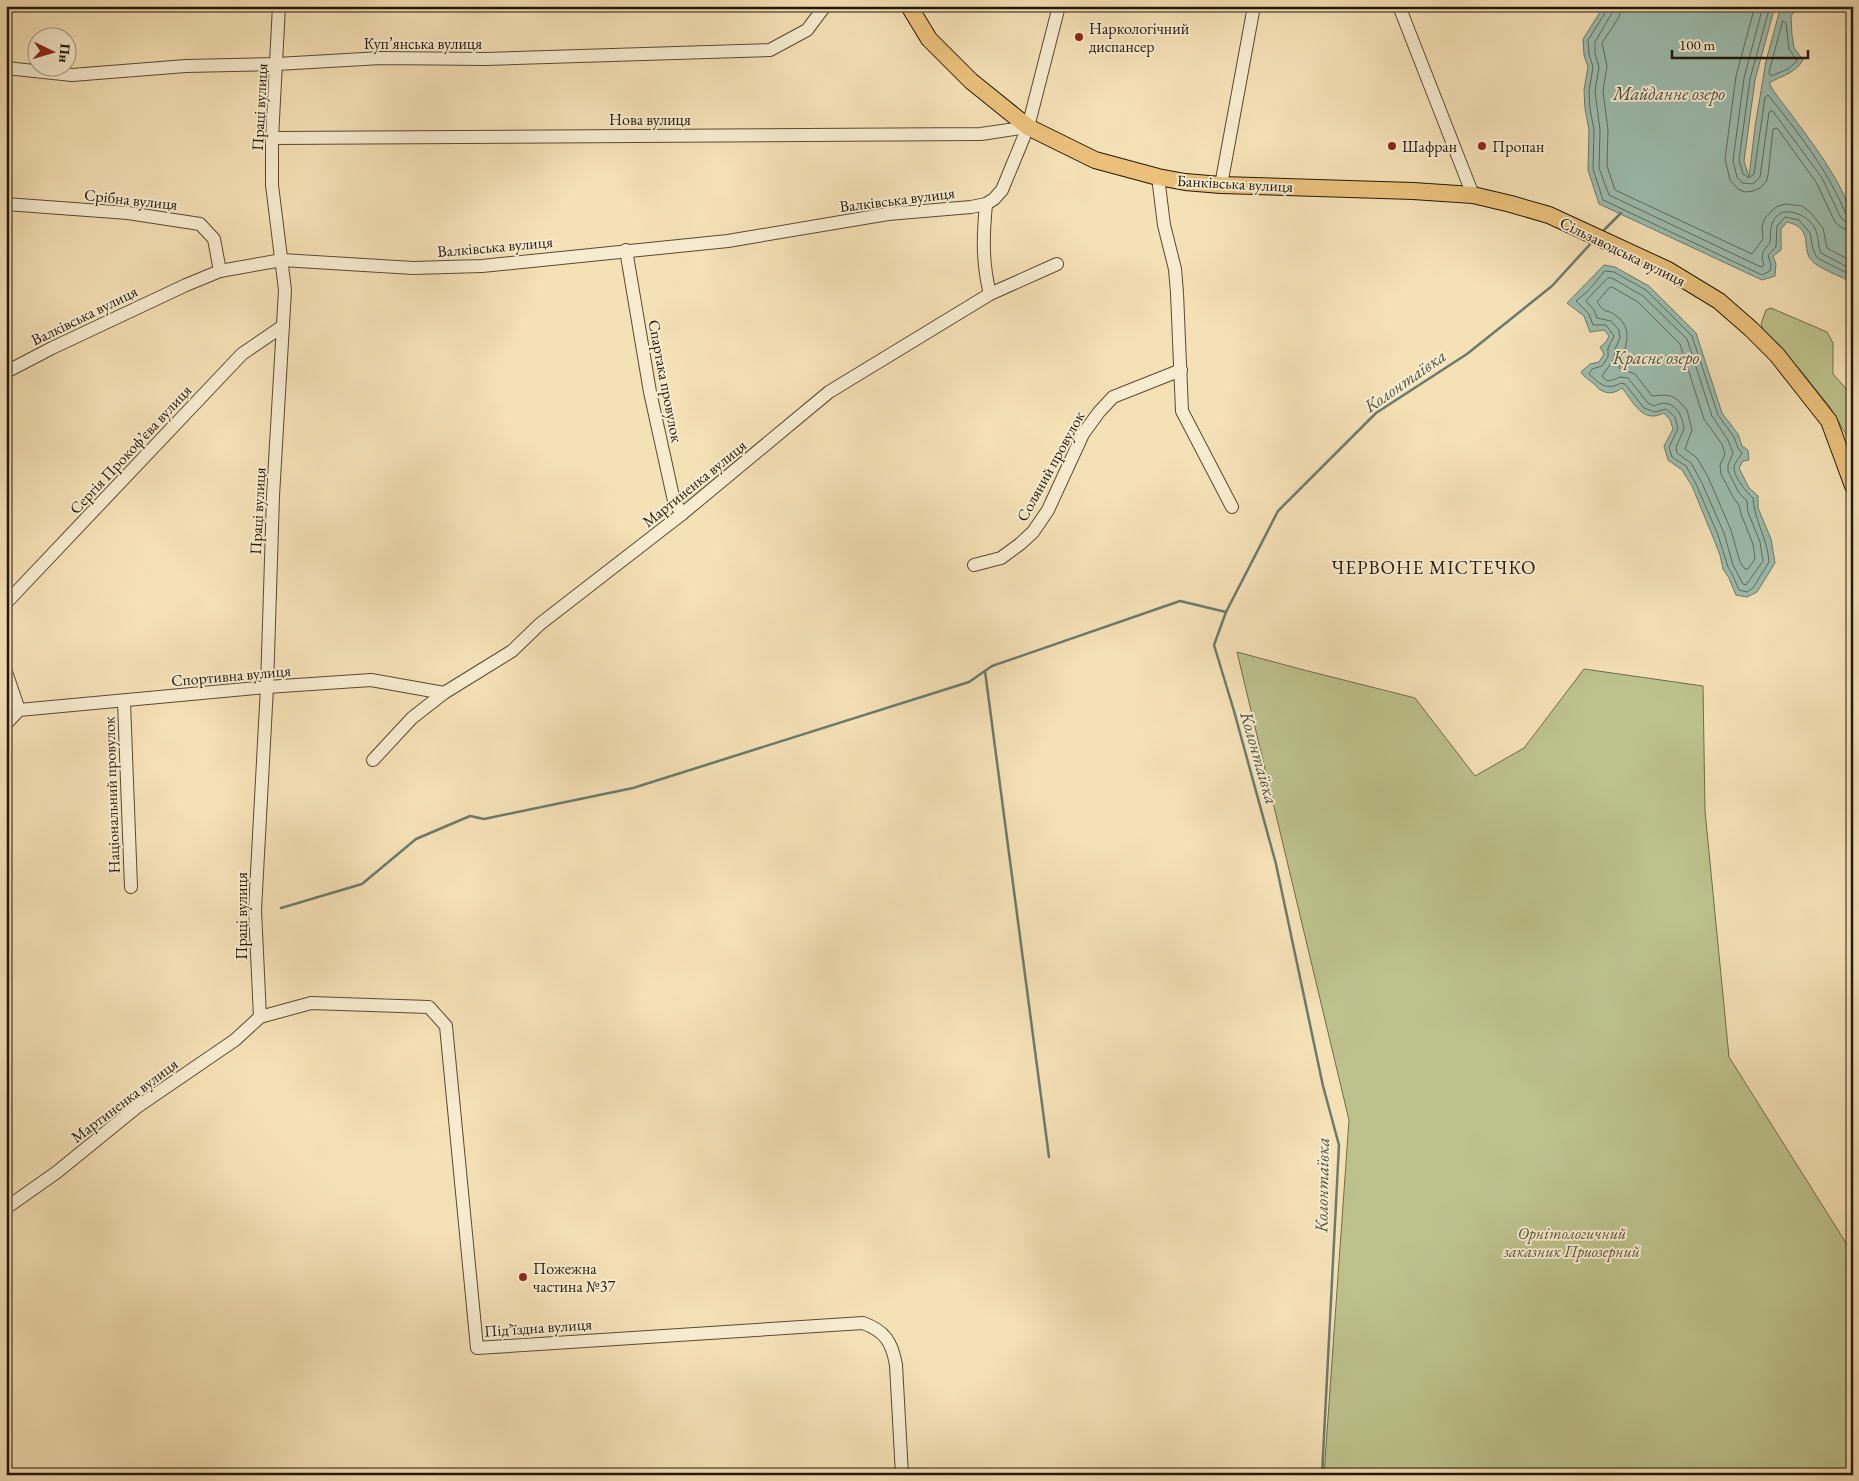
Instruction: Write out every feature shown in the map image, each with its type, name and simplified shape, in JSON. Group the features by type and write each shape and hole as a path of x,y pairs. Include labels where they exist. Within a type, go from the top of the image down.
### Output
{"main road":[{"name":"Банківська вулиця","path":"909,6 929,39 971,81 1028,127 1095,160 1158,177 1186,182 1473,195"},
{"name":"Сільзаводська вулиця","path":"1473,195 1549,215 1668,270 1719,301 1777,355 1829,421 1853,486"}],"street":[{"name":"Праці вулиця","path":"260,1017 254,910 267,687 273,496 285,290 272,185 272,138 279,6"},
{"name":"Куп’янська вулиця","path":"6,68 72,75 186,66 277,64 381,58 486,59 770,50 807,30 825,6"},
{"path":"990,294 984,272 983,253 986,204 994,200 1002,190 1028,127 1058,6"},
{"path":"1221,185 1254,6"},
{"path":"1399,6 1473,195"},
{"name":"Нова вулиця","path":"272,138 981,134 1028,127"},
{"path":"1158,177 1164,225 1175,269 1180,324 1182,411 1232,507"},
{"name":"Срібна вулиця","path":"6,204 128,213 200,224 214,239 220,271"},
{"name":"Валківська вулиця","path":"6,372 186,285 220,271 282,260 413,268 482,266 728,241 888,214 986,204"},
{"name":"Спартака провулок","path":"626,250 652,401 674,500 682,514"},
{"name":"Мартиненка вулиця","path":"373,760 412,718 444,693 512,651 540,624 682,514 829,392 990,294 1057,264"},
{"name":"Сергія Прокоф’єва вулиця","path":"6,603 242,354 283,326"},
{"name":"Соляний провулок","path":"974,565 1001,558 1033,532 1048,510 1084,434 1099,412 1113,397 1160,380 1181,370"},
{"path":"6,672 19,710 6,724"},
{"name":"Спортивна вулиця","path":"19,710 124,702 267,687 371,680 444,693"},
{"name":"Національний провулок","path":"124,702 131,887"},
{"name":"Під’їздна вулиця","path":"260,1017 311,1003 429,1006 446,1026 477,1348 863,1323 876,1328 886,1337 893,1350 896,1365 902,1475"},
{"name":"Мартиненка вулиця","path":"6,1208 57,1172 137,1106 235,1040 260,1017"}],"green space":[{"path":"1771,308 1827,332 1833,343 1833,374 1850,393 1853,401 1853,446 1829,406 1801,371 1764,332 1761,324 1766,310"},
{"name":"Орнiтологичний заказник Приозерний","path":"1237,652 1415,698 1475,776 1524,748 1584,669 1703,686 1705,811 1729,1057 1853,1254 1853,1475 1324,1475 1349,1120"}],"water":[{"name":"Майданне озеро","path":"1604,6 1775,6 1755,80 1744,161 1749,177 1766,61 1781,6 1798,6 1791,16 1792,35 1794,48 1803,60 1792,71 1769,83 1826,163 1847,203 1854,229 1853,281 1849,281 1813,262 1809,257 1806,240 1801,229 1787,222 1781,229 1781,250 1773,256 1776,264 1775,276 1762,280 1599,204 1588,170 1589,130 1584,90 1588,67 1584,55 1583,39"},
{"name":"Красне озеро","path":"1604,265 1615,267 1649,286 1696,333 1722,413 1738,434 1742,446 1748,450 1749,460 1743,461 1739,468 1749,488 1758,496 1758,508 1771,539 1775,563 1757,592 1747,597 1736,595 1723,569 1720,555 1692,486 1682,470 1668,460 1664,446 1673,429 1670,420 1664,413 1657,416 1645,414 1635,405 1622,388 1611,393 1598,389 1581,372 1590,364 1599,362 1604,354 1600,347 1609,336 1604,330 1590,332 1584,316 1567,303"}],"waterway":[{"name":"Колонтаївка","path":"1602,232 1621,213"},
{"name":"Колонтаївка","path":"1322,1475 1339,1145 1323,1086 1276,864 1214,645 1226,612 1278,511 1376,413 1467,354 1552,286 1593,241"},
{"path":"281,908 362,884 416,839 470,816 484,819 633,788 969,682 992,666 1180,601 1226,612"},
{"path":"985,671 1049,1157"}],"place":[{"name":"Наркологічний диспансер","path":"1079,37"},
{"name":"Шафран","path":"1392,146"},
{"name":"Пропан","path":"1482,146"},
{"name":"Пожежна частина №37","path":"523,1277"}],"district":[{"name":"ЧЕРВОНЕ МІСТЕЧКО","path":"1434,567"}]}
